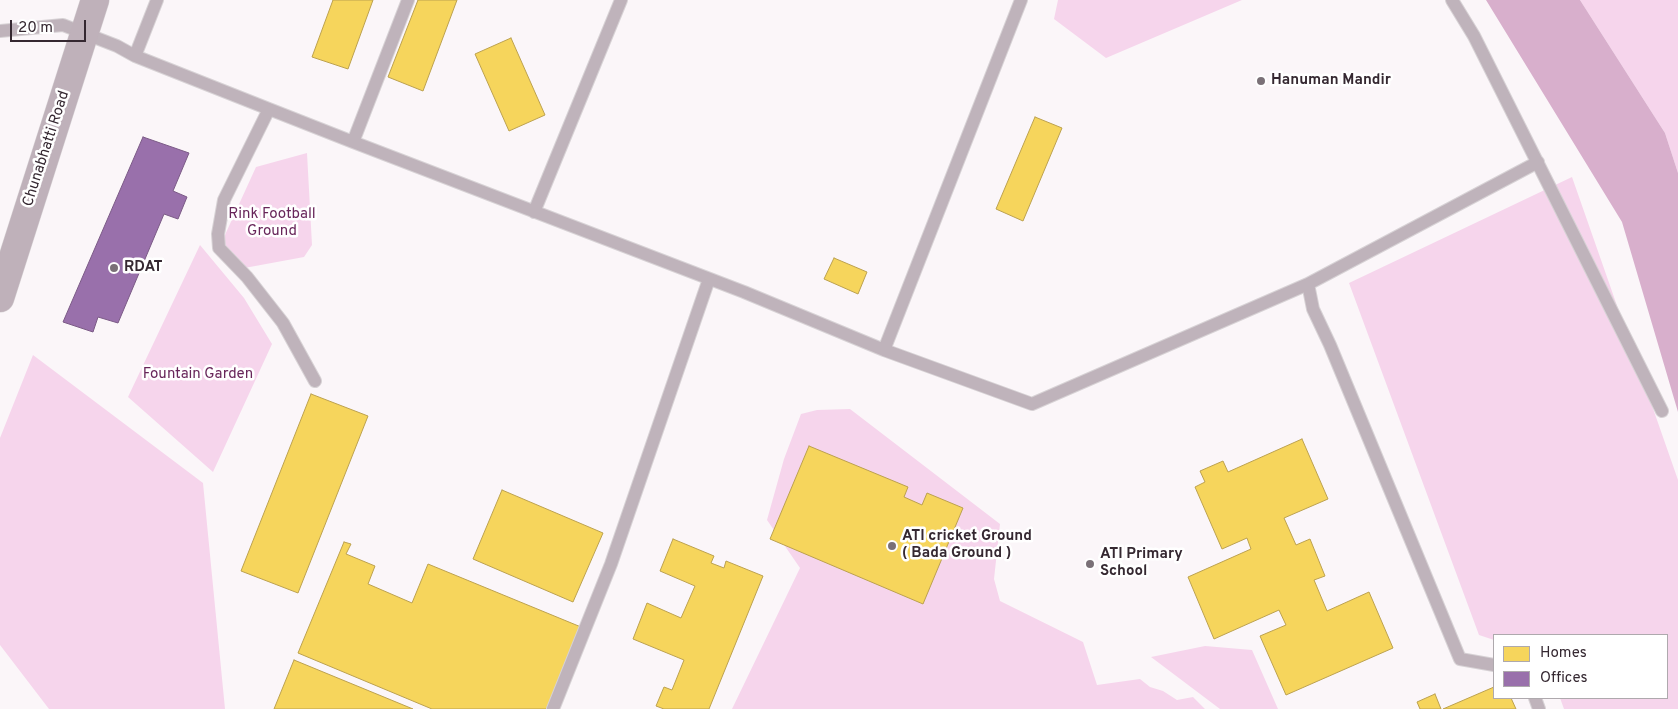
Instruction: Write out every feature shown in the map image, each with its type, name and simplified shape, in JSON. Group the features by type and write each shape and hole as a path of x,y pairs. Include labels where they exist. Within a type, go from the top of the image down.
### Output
{"main road":[{"name":"Chunabhatti Road","path":"0,298 95,0"}],"lane":[{"path":"135,56 158,0"},
{"path":"353,142 408,0"},
{"path":"534,212 621,0"},
{"path":"884,350 1022,0"},
{"path":"1452,0 1474,36 1662,411"},
{"path":"0,32 63,25 117,46 135,56 709,279 884,350 1032,404 1308,284 1538,162"},
{"path":"269,108 224,200 218,234 219,248 247,277 283,323 315,381"},
{"path":"553,709 611,564 709,279"},
{"path":"1308,284 1314,309 1460,659 1493,665"}],"green space":[{"path":"1058,0 1242,0 1106,58 1054,19"},
{"path":"1580,0 1678,0 1678,173 1665,133"},
{"name":"Rink Football Ground","path":"307,153 312,245 304,257 239,269 219,248 256,167"},
{"path":"1572,177 1678,480 1678,709 1564,709 1560,699 1668,699 1668,634 1493,634 1493,640 1479,635 1349,283"},
{"name":"Fountain Garden","path":"200,245 244,298 272,344 213,472 128,397"},
{"path":"33,355 203,483 225,709 49,709 0,645 0,438"},
{"name":"ATI cricket Ground ( Bada Ground )","path":"850,409 1000,524 994,579 1000,601 1083,642 1097,685 1140,679 1150,687 1163,691 1177,700 1193,697 1205,709 732,709 800,568 767,520 784,459 801,414 817,410"},
{"path":"1205,646 1252,650 1278,709 1220,709 1151,657"}],"shaded area":[{"path":"1486,0 1580,0 1665,133 1678,173 1678,412 1622,222"}],"building: Homes":[{"path":"333,0 373,0 348,69 312,57"},
{"path":"418,0 457,0 423,91 388,77"},
{"path":"511,38 545,115 509,131 475,54"},
{"path":"1035,117 1062,128 1023,221 996,209"},
{"path":"834,258 867,272 858,294 824,279"},
{"path":"311,394 368,416 298,593 241,571"},
{"path":"1302,439 1328,499 1284,518 1296,545 1310,539 1325,576 1314,580 1327,611 1369,592 1393,648 1286,695 1260,636 1286,625 1279,610 1214,639 1188,577 1251,549 1247,538 1222,549 1195,487 1205,482 1200,471 1223,461 1228,472"},
{"path":"809,446 908,487 904,497 922,505 927,493 963,508 923,604 770,539"},
{"path":"502,490 603,533 573,602 473,559"},
{"path":"673,539 714,556 711,563 724,568 726,561 763,576 709,709 664,709 656,706 664,687 672,690 684,660 633,639 647,603 681,618 695,586 660,571"},
{"path":"344,542 351,544 346,554 375,566 368,584 412,603 428,564 581,627 547,709 432,709 298,653"},
{"path":"294,660 413,709 274,709"},
{"path":"1493,687 1493,699 1511,699 1516,709 1443,709"},
{"path":"1435,694 1441,709 1420,709 1417,702"}],"building: Offices":[{"name":"RDAT","path":"143,137 189,153 173,191 187,197 178,219 164,214 118,323 98,317 93,332 63,322"}],"place":[{"name":"Hanuman Mandir","path":"1261,81"},
{"name":"RDAT","path":"114,268"},
{"name":"ATI cricket Ground ( Bada Ground )","path":"892,546"},
{"name":"ATI Primary School","path":"1090,564"}]}
